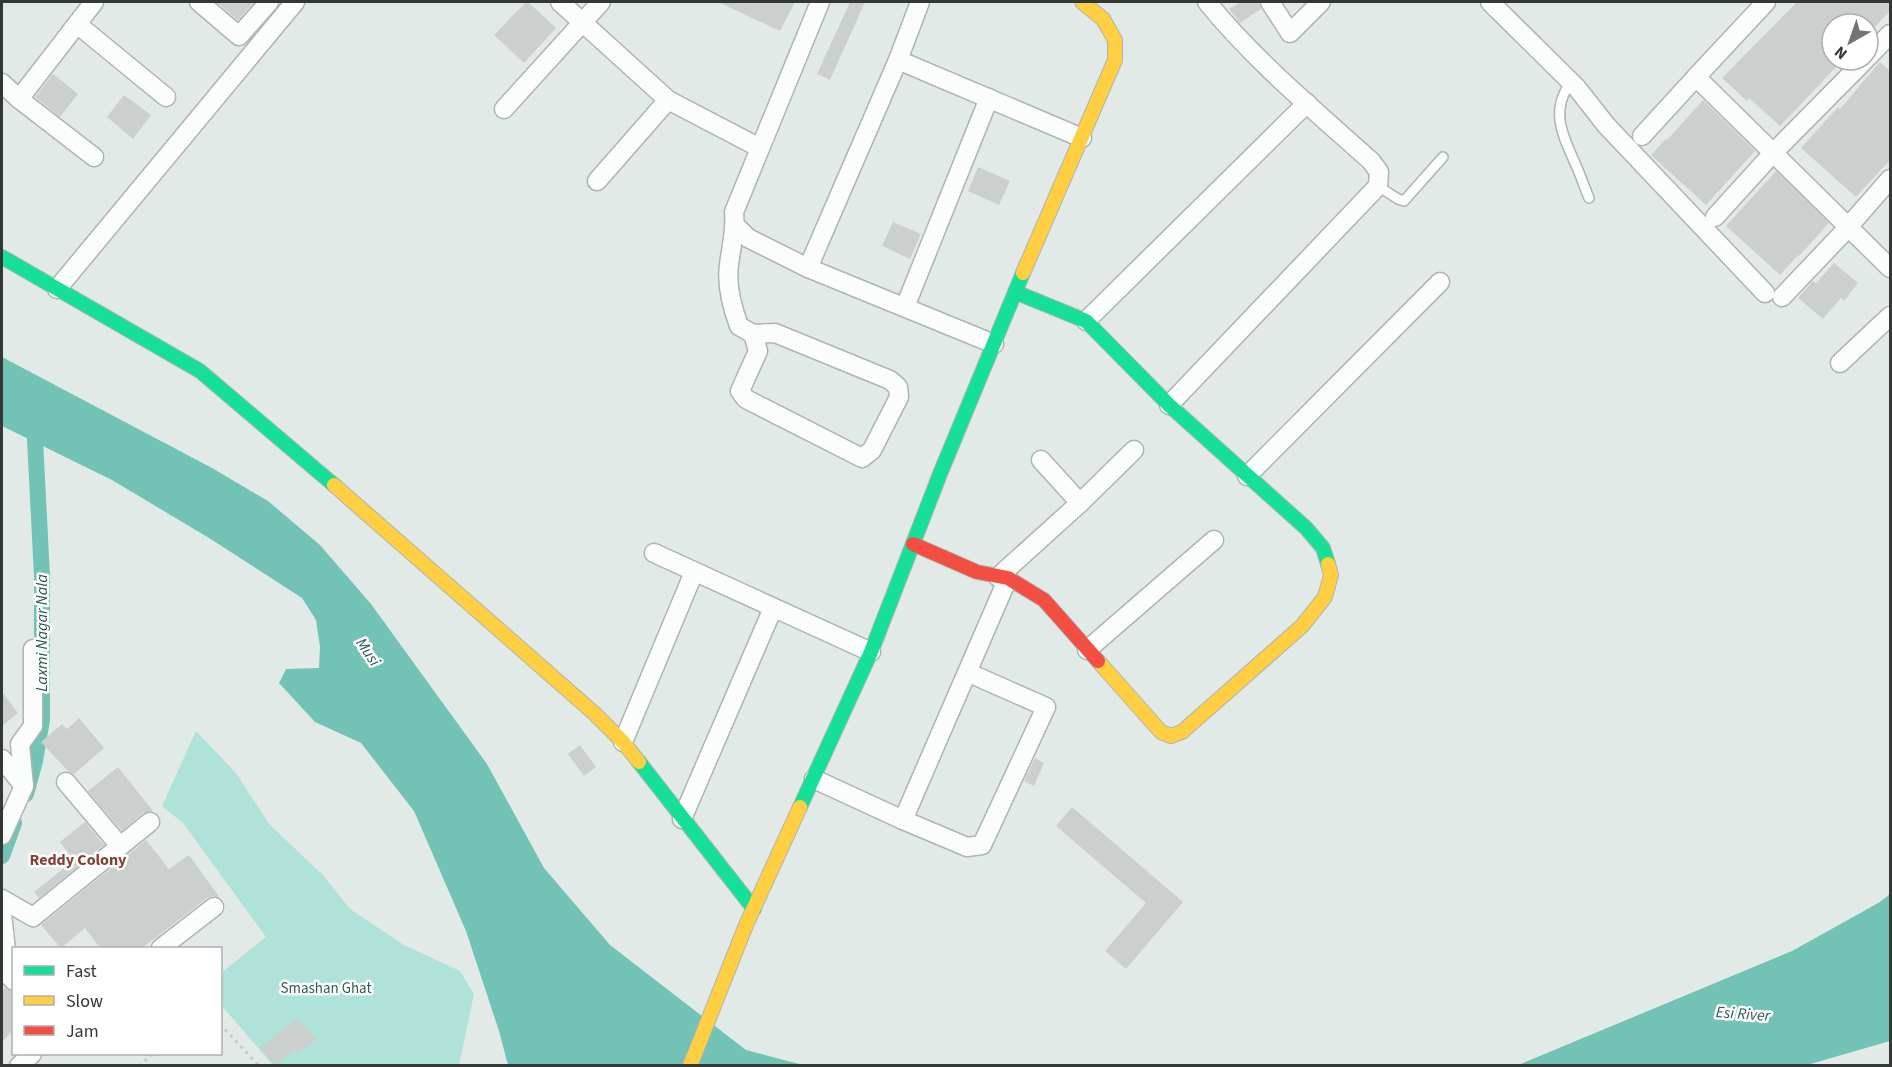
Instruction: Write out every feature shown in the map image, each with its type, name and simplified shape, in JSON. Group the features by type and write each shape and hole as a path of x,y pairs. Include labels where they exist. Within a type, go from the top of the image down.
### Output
{"street":[{"path":"19,99 94,2"},
{"path":"199,2 239,36 269,2"},
{"path":"57,289 295,2"},
{"path":"560,2 668,100 760,148"},
{"path":"504,109 601,2"},
{"path":"753,333 758,351 740,391 746,399 862,458 872,450 899,397 898,387 890,381 775,333 753,333 738,326 731,303 728,267 735,225 734,213 820,2"},
{"path":"808,267 898,60 920,2"},
{"path":"690,1065 746,925 871,652 994,344 1115,60 1115,40 1103,20 1082,2"},
{"path":"1169,405 1378,186 1379,172 1371,161 1224,23 1207,2"},
{"path":"1270,2 1290,33 1321,2"},
{"path":"1490,2 1571,82 1614,134 1774,295 1849,225 1890,179"},
{"path":"1642,136 1766,2"},
{"path":"77,24 166,97"},
{"path":"898,60 1082,138"},
{"path":"1715,217 1773,153 1852,72"},
{"path":"1696,77 1849,225 1890,268"},
{"path":"2,83 19,99 94,157"},
{"path":"905,308 989,98"},
{"path":"597,181 668,100"},
{"path":"1086,321 1307,103"},
{"path":"735,225 748,238 808,267 994,344"},
{"path":"2,257 200,372 372,518 595,714 623,742 754,909"},
{"path":"1247,477 1440,282"},
{"path":"913,544 977,572 1003,578 1044,600 1161,732 1171,736 1182,732 1302,626 1325,597 1331,576 1323,548 1306,528 1169,405 1086,321 1016,292"},
{"path":"1840,363 1890,316"},
{"path":"903,820 969,673 1003,578 1134,450"},
{"path":"1041,459 1080,503"},
{"path":"1087,650 1214,540"},
{"path":"654,553 871,652"},
{"path":"623,742 694,572"},
{"path":"682,819 773,608"},
{"path":"2,835 24,786 20,744 33,726 33,650"},
{"path":"814,779 967,847 982,845 1046,707 969,673"},
{"path":"2,759 24,786"},
{"path":"66,782 120,846"},
{"path":"2,899 33,917 150,822"},
{"path":"162,947 214,907"},
{"path":"2,914 9,976 12,979"}],"lane":[{"path":"1571,82 1560,103 1559,118 1565,142 1589,198"},
{"path":"1378,186 1404,201 1443,157"}],"path":[{"path":"222,1026 259,1065"},
{"path":"139,1065 151,1055"}],"green space":[{"name":"Smashan Ghat","path":"196,731 236,773 269,824 323,875 350,909 404,945 460,971 474,994 459,1065 273,1065 222,1006 222,972 266,937 183,823 162,806"}],"water":[{"name":"Musi","path":"2,357 212,468 268,501 320,545 371,604 487,764 544,868 610,945 746,1050 803,1065 508,1065 466,931 414,811 361,743 315,722 279,683 286,669 319,668 320,647 316,620 302,598 209,538 112,480 2,426"},
{"name":"Esi River","path":"1890,894 1890,1041 1807,1065 1518,1065 1792,951 1880,902"}],"building":[{"path":"216,2 254,2 238,20"},
{"path":"526,2 556,28 524,63 494,35"},
{"path":"718,2 795,2 780,31"},
{"path":"850,2 865,2 830,80 817,74"},
{"path":"1241,2 1259,2 1261,9 1240,23 1229,9"},
{"path":"1797,2 1890,2 1890,11 1880,21 1880,12 1820,12 1820,72 1831,72 1780,126 1749,98 1747,101 1722,78"},
{"path":"1880,62 1890,71 1890,160 1856,197 1801,148 1838,107 1840,109 1871,72 1880,72"},
{"path":"53,74 78,94 60,117 35,97"},
{"path":"124,95 151,115 133,139 107,117"},
{"path":"1703,100 1755,151 1706,205 1651,155"},
{"path":"978,167 1010,181 999,205 968,191"},
{"path":"1776,171 1829,223 1780,275 1726,226"},
{"path":"893,222 921,234 910,259 882,246"},
{"path":"1834,263 1858,283 1844,301 1841,298 1823,319 1798,298"},
{"path":"2,692 18,713 2,726"},
{"path":"79,718 104,748 74,774 68,771 41,742 62,724 67,729"},
{"path":"580,745 596,767 584,776 568,754"},
{"path":"1035,758 1044,763 1034,786 1024,781"},
{"path":"118,767 153,811 143,813 122,831 88,791"},
{"path":"1072,807 1183,902 1126,969 1105,951 1146,903 1056,826"},
{"path":"85,822 104,845 39,898 34,892 74,860 60,842"},
{"path":"146,840 169,869 189,855 220,898 213,896 207,898 143,947 99,947 85,928 60,947 41,925"},
{"path":"5,988 12,991 12,1031 2,1042 2,990"},
{"path":"297,1018 316,1039 298,1054 295,1050 275,1065 260,1048"}],"waterway":[{"name":"Laxmi Nagar Nala","path":"26,794 35,761 42,720 42,576 34,420"},
{"name":"Laxmi Nagar Nala","path":"2,856 14,823"}],"traffic: fast":[{"path":"2,257 200,371 334,485"},
{"path":"800,807 871,652 940,474 1023,273"},
{"path":"1015,292 1086,321 1169,405 1306,528 1323,548 1328,564"},
{"path":"639,762 754,909"}],"traffic: slow":[{"path":"1023,273 1115,60 1115,40 1103,19 1082,2"},
{"path":"334,485 595,714 639,762"},
{"path":"1098,661 1161,732 1171,736 1182,732 1302,626 1325,597 1331,575 1328,564"},
{"path":"690,1066 746,925 800,807"}],"traffic: jam":[{"path":"913,544 977,572 1008,578 1044,600 1098,661"}],"district":[{"name":"Reddy Colony","path":"78,860"}]}
